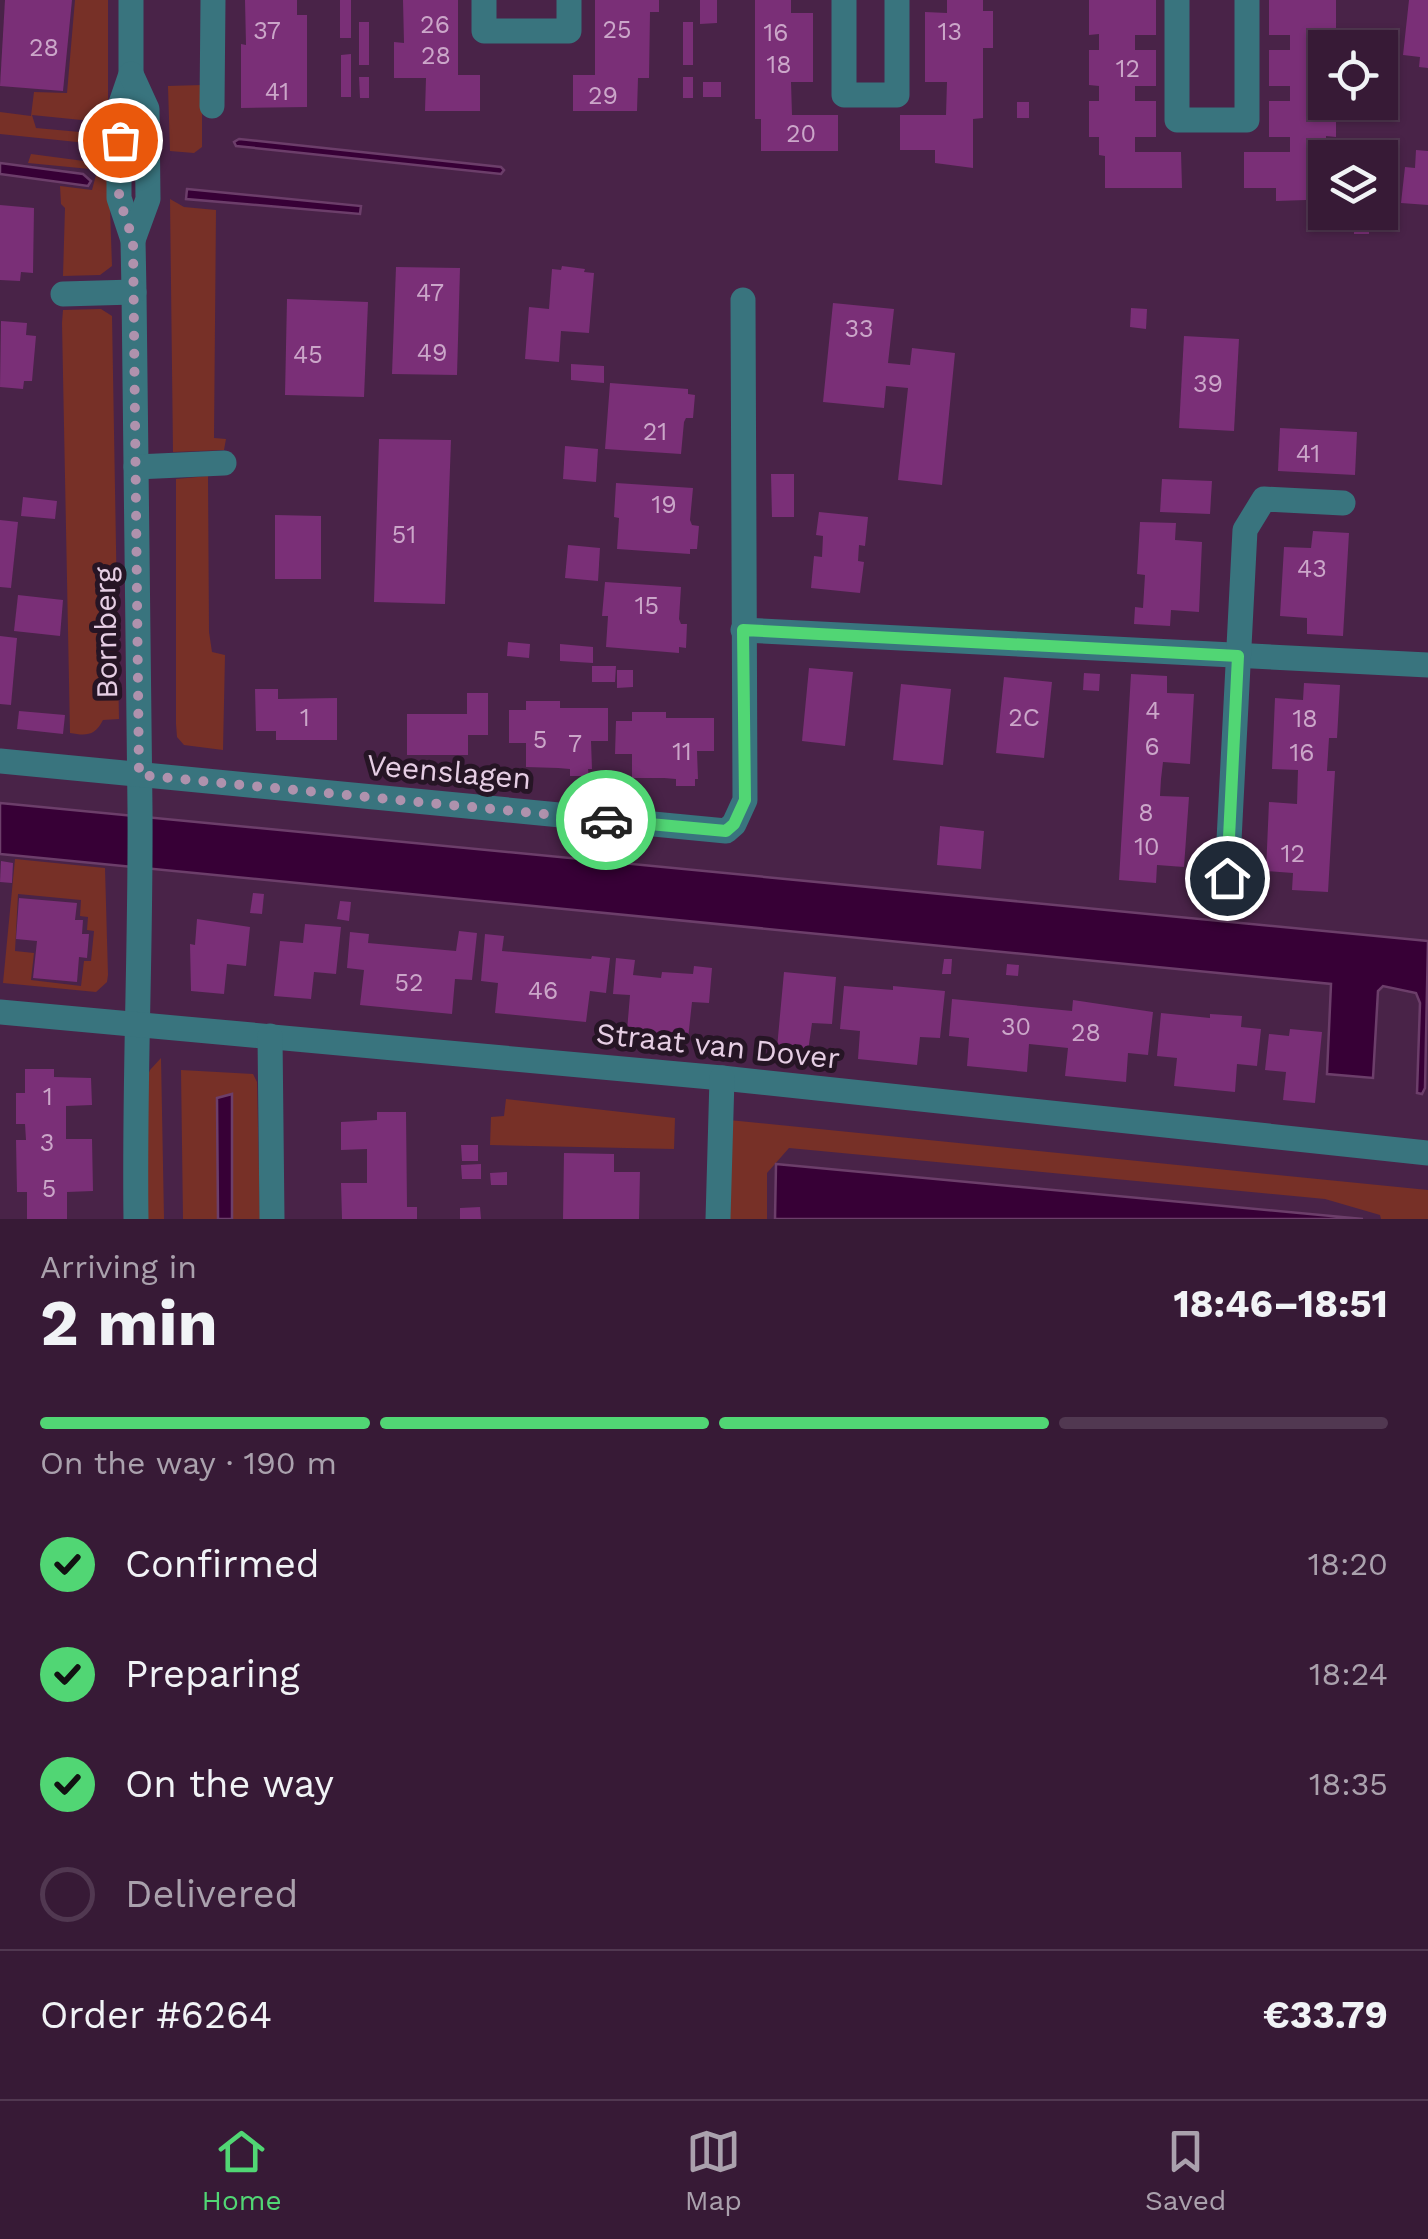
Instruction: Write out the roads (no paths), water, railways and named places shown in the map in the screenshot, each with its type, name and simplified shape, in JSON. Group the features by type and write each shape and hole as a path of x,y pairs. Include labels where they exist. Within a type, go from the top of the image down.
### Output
{"street":[{"name":"Bornberg","path":"130,0 131,74 119,109 119,198 133,240 134,292 140,804 134,1075 136,1219"},
{"path":"212,106 213,0"},
{"path":"484,0 484,31 569,30 568,0"},
{"path":"844,0 844,96 897,95 897,0"},
{"path":"1176,0 1177,120 1247,120 1246,0"},
{"path":"62,294 134,292"},
{"name":"Veenslagen","path":"139,775 726,831 734,824 745,800 743,300"},
{"path":"136,467 224,463"},
{"path":"1227,878 1245,530 1264,499 1343,503"},
{"path":"743,630 1428,666"},
{"path":"0,761 139,775"},
{"name":"Straat van Dover","path":"0,1012 722,1078 1428,1154"},
{"path":"270,1036 272,1219"},
{"path":"718,1219 722,1078"}]}
